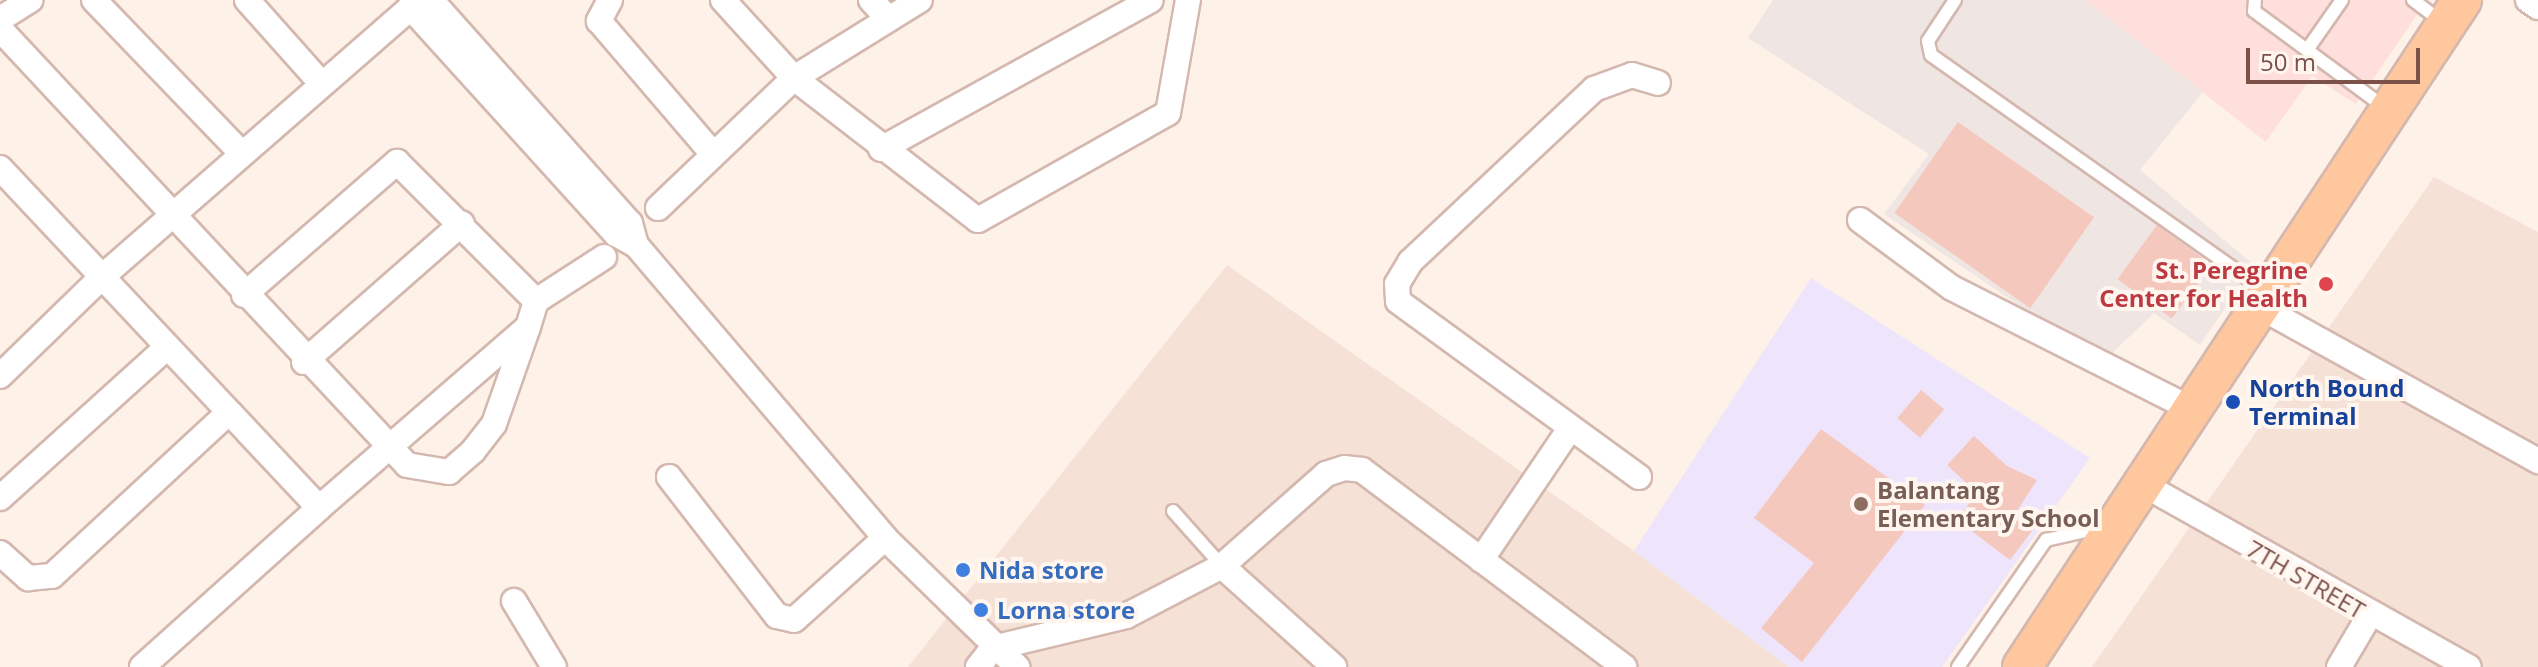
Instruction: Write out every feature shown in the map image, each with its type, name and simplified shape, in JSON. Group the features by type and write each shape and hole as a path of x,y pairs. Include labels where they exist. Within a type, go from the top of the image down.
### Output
{"main road":[{"path":"2022,667 2197,412 2454,13"}],"street":[{"path":"0,19 30,0"},
{"path":"94,0 241,153"},
{"path":"247,0 320,82"},
{"path":"610,0 599,21 713,154"},
{"path":"723,0 794,78 969,218 987,217 1168,113 1188,0"},
{"path":"871,0 889,19"},
{"path":"658,208 794,78 920,0"},
{"path":"881,149 1151,0"},
{"path":"2528,0 2538,7"},
{"path":"0,376 103,276 320,82 420,2 614,219 985,658 1017,667"},
{"path":"0,29 174,215 304,362 388,448 428,471 460,465 494,424 536,301 604,257"},
{"path":"1639,477 1569,430 1398,301 1397,284 1410,262 1594,89 1632,75 1658,83"},
{"path":"244,295 397,162 462,223 536,301"},
{"path":"0,168 319,508"},
{"path":"1860,220 1952,288 2197,412"},
{"path":"304,362 462,223"},
{"path":"2267,301 2538,461"},
{"path":"142,667 528,327"},
{"path":"0,498 166,348"},
{"path":"0,553 28,578 52,576 228,413"},
{"path":"1481,560 1569,430"},
{"path":"985,658 1126,616 1222,566 1326,474 1344,468 1362,470 1624,667"},
{"path":"669,477 777,616 794,620 885,538"},
{"name":"7TH STREET","path":"2146,486 2369,616 2469,667"},
{"path":"1222,566 1334,667"},
{"path":"514,601 554,667"},
{"path":"2339,667 2369,616"}],"lane":[{"path":"1955,0 1928,41 1931,55 2267,301"},
{"path":"2255,0 2254,11 2390,110"},
{"path":"2307,50 2342,0"},
{"path":"2413,0 2454,13"},
{"path":"1173,511 1222,566"},
{"path":"1958,667 2046,540 2121,523"}],"shaded area":[{"path":"1773,0 2085,0 2203,92 2140,170 2254,265 2200,345 2154,313 2103,362 1884,214 1929,154 1748,38"},
{"path":"2085,0 2427,0 2356,104 2312,76 2266,142"},
{"path":"2434,177 2538,232 2538,667 2092,667"},
{"path":"1227,265 1634,551 1789,667 908,667"},
{"name":"Balantang Elementary School","path":"1811,278 2090,458 1942,667 1789,667 1634,551"}],"building":[{"path":"1958,122 2094,217 2030,308 1894,213"},
{"path":"2157,225 2211,264 2172,319 2118,279"},
{"path":"1921,390 1944,409 1920,438 1897,418"},
{"path":"1821,429 1925,505 1802,662 1761,628 1814,563 1754,518"},
{"path":"1974,436 2007,466 2037,480 2013,517 2032,531 2010,560 1957,520 1977,493 1947,465"}],"place":[{"name":"St. Peregrine Center for Health","path":"2326,284"},
{"name":"North Bound Terminal","path":"2233,402"},
{"name":"Balantang Elementary School","path":"1861,504"},
{"name":"Nida store","path":"963,570"},
{"name":"Lorna store","path":"981,610"}]}
